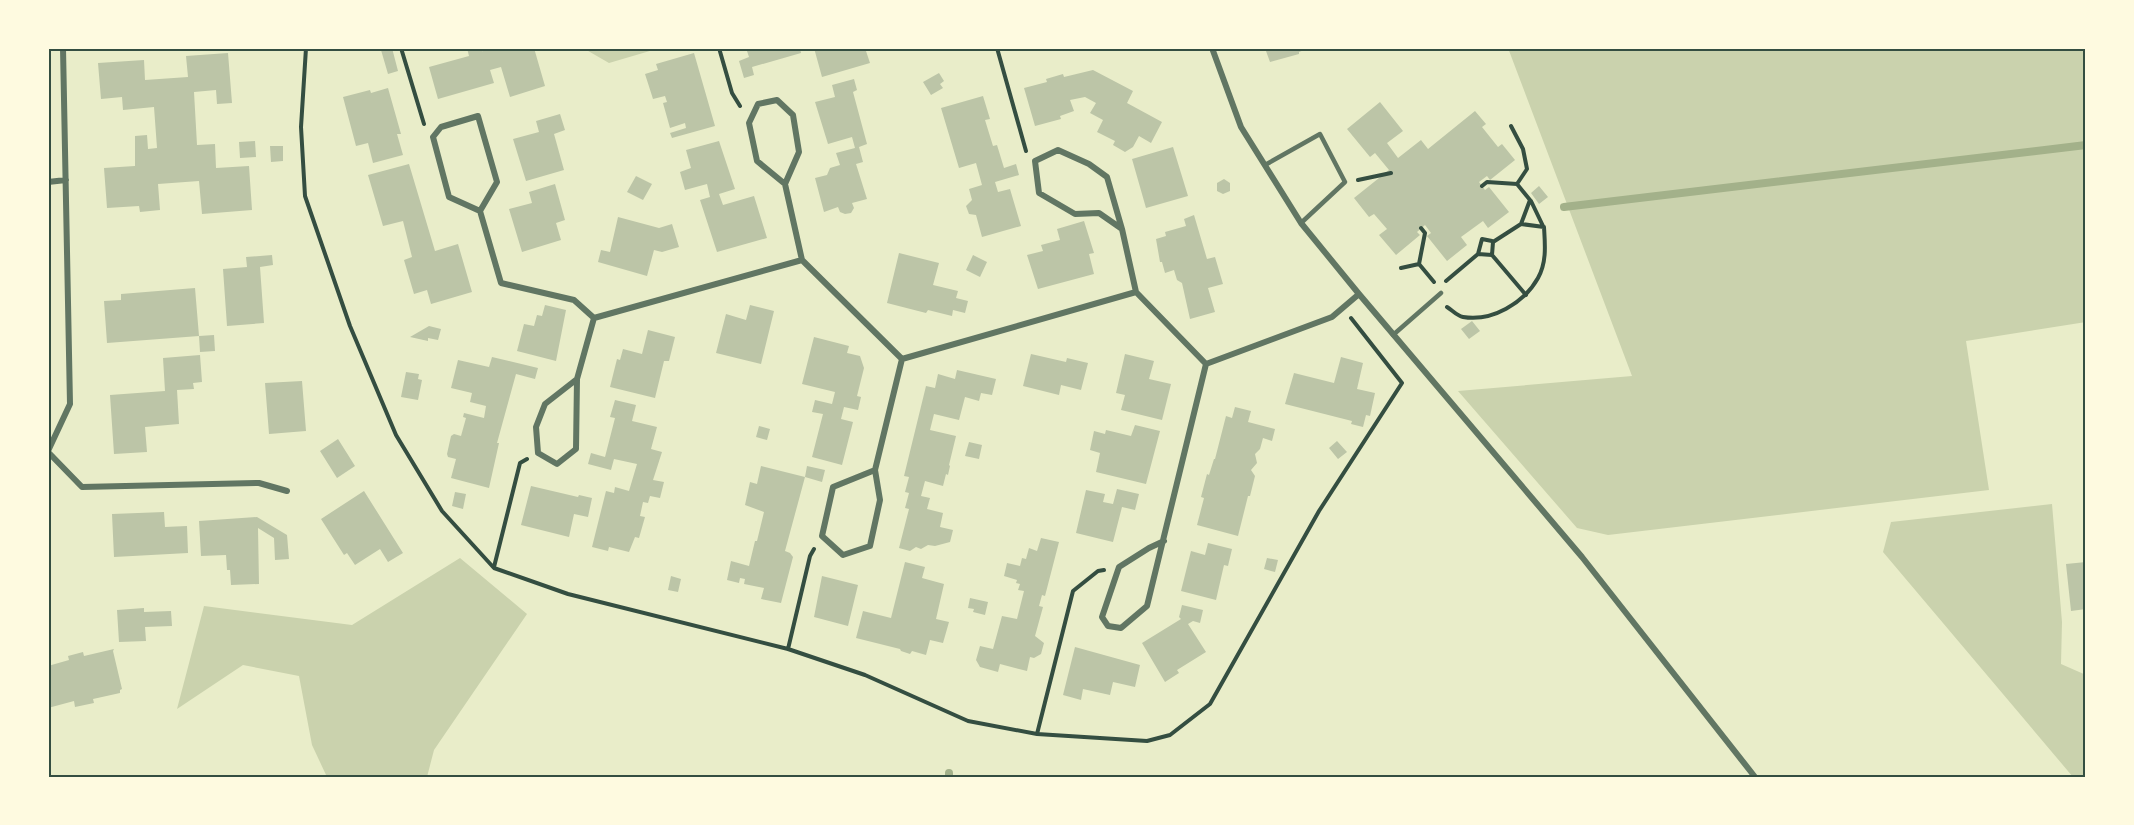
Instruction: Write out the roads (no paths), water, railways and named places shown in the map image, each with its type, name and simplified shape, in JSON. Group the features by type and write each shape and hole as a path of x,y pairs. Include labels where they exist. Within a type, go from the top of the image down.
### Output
{"street":[{"path":"63,48 70,404 48,452 82,486 259,483 287,491"},
{"path":"1212,48 1241,127 1301,223 1582,557 1755,777"},
{"path":"785,184 757,162 749,123 758,104 777,100 793,115 799,152 785,184 802,260 902,359"},
{"path":"480,211 449,197 433,137 441,127 478,116 497,182 480,211 501,283 574,300 594,318"},
{"path":"1122,229 1099,213 1075,214 1039,193 1035,161 1058,150 1089,164 1107,177 1122,229 1136,292 1206,364"},
{"path":"48,182 66,180"},
{"path":"594,318 802,260"},
{"path":"902,359 1136,292"},
{"path":"1206,364 1332,317 1359,294"},
{"path":"577,379 545,404 536,427 538,453 557,464 576,449 577,379 594,318"},
{"path":"875,470 833,487 822,536 843,555 870,546 880,500 875,470 902,359"},
{"path":"1164,541 1119,567 1102,617 1108,626 1120,628 1147,606 1164,541 1206,364"}],"lane":[{"path":"1265,165 1320,134 1345,182 1301,223"},
{"path":"1393,335 1441,293"}],"waterway":[{"path":"1564,207 2086,145"}]}
